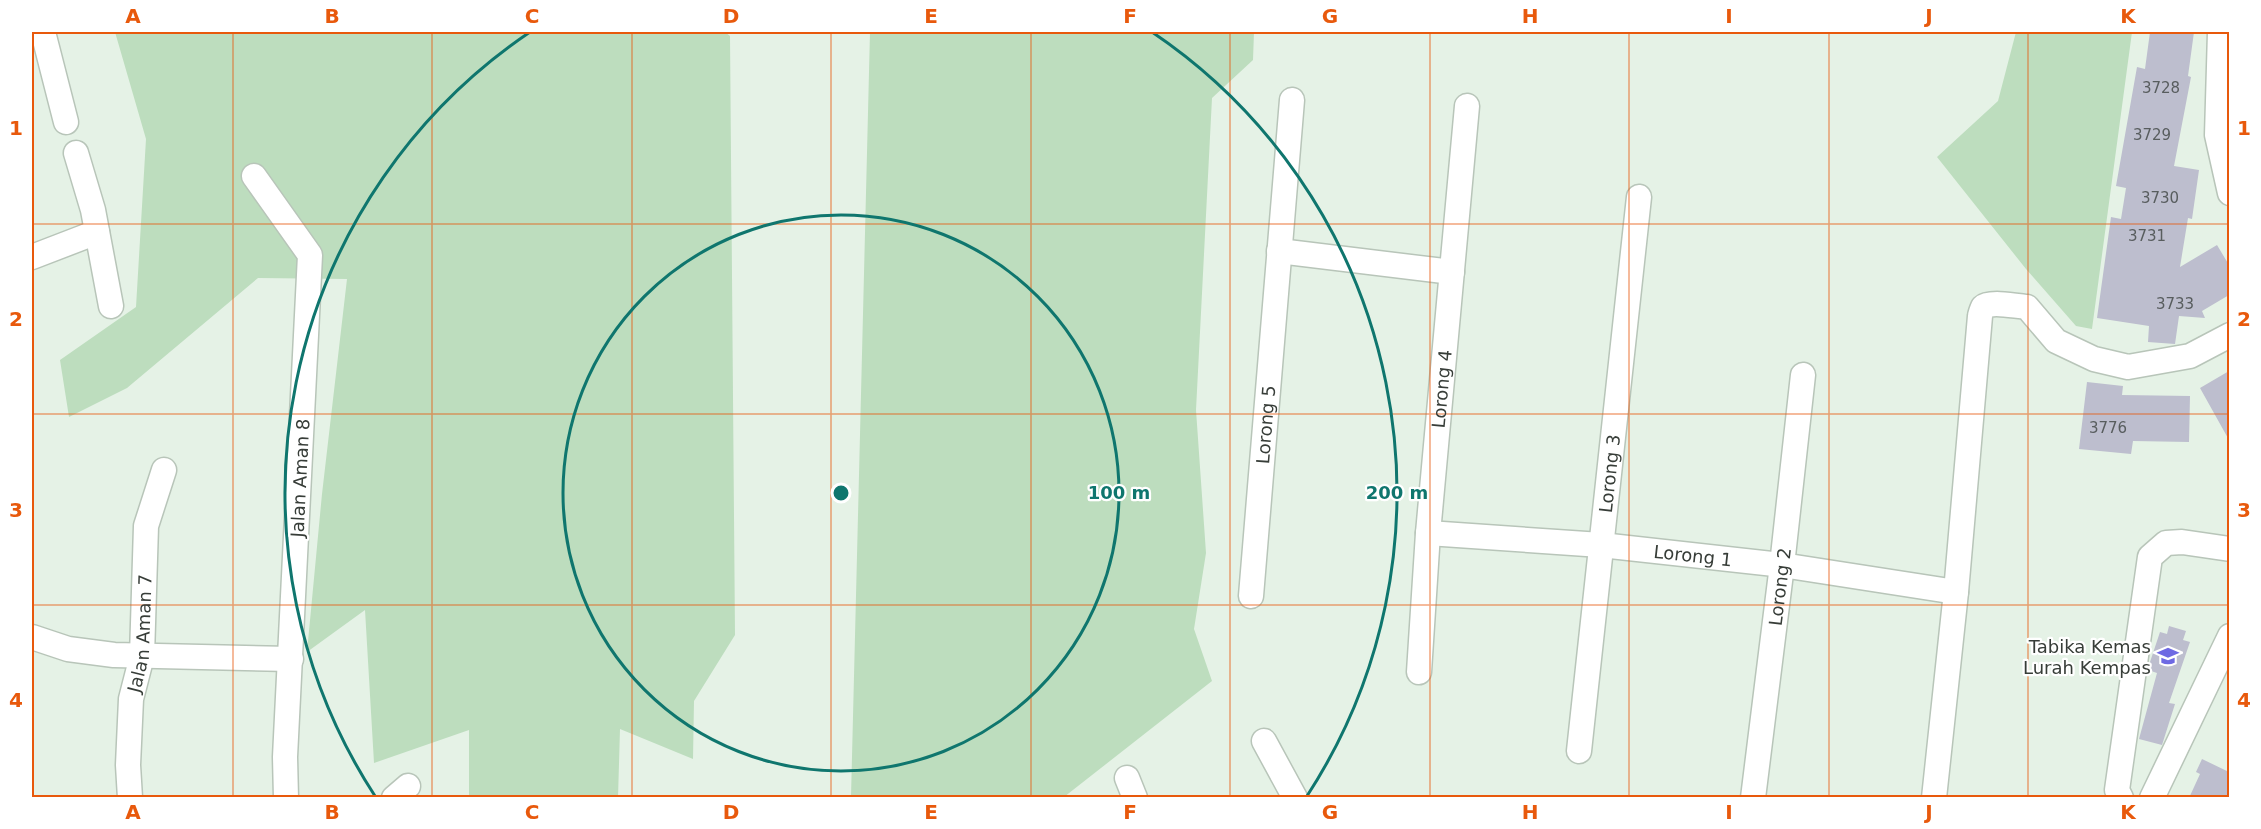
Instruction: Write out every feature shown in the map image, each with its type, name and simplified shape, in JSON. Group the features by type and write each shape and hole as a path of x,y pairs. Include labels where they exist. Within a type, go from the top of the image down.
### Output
{"street":[{"path":"43,32 66,122"},
{"path":"2220,32 2217,135 2229,193"},
{"name":"Lorong 5","path":"1251,596 1292,100"},
{"name":"Lorong 4","path":"1419,672 1428,532 1467,106"},
{"path":"76,153 93,210 111,306"},
{"name":"Jalan Aman 8","path":"254,176 310,255 285,757 286,798"},
{"name":"Lorong 3","path":"1579,751 1639,197"},
{"path":"32,257 97,232"},
{"path":"1279,250 1452,272"},
{"path":"1934,798 1956,592 1980,316 1985,305 2027,307 2056,341 2094,359 2128,366 2190,356 2229,335"},
{"name":"Lorong 2","path":"1753,798 1803,375"},
{"name":"Jalan Aman 7","path":"130,798 128,765 131,699 142,656 146,526 164,470"},
{"name":"Lorong 1","path":"1428,532 1601,545 1782,565 1956,592"},
{"path":"2121,798 2117,790 2150,557 2166,543 2181,542 2229,549"},
{"path":"2152,798 2229,636"},
{"path":"32,637 68,649 114,655 291,659"},
{"path":"1264,741 1295,798"}],"green space":[{"path":"115,32 725,32 730,36 735,635 694,701 693,759 620,729 618,798 469,797 469,730 374,763 365,610 307,652 322,494 347,279 258,278 127,388 69,417 60,360 136,307 146,139"},
{"path":"870,32 1254,32 1253,60 1212,98 1196,410 1206,553 1194,629 1212,681 1064,797 851,797"},
{"path":"2016,32 2132,32 2092,329 2076,326 2026,269 1937,157 1998,101"}],"building":[{"path":"2150,32 2194,32 2188,76 2191,77 2174,166 2199,170 2192,219 2188,218 2180,267 2217,245 2229,265 2229,295 2202,311 2205,318 2179,316 2175,344 2148,342 2149,326 2097,318 2111,217 2121,219 2126,188 2116,186 2137,67 2145,69"},
{"path":"2229,371 2229,440 2200,388"},
{"path":"2087,382 2123,386 2122,395 2190,396 2189,442 2133,441 2131,454 2079,449"},
{"path":"2169,626 2186,631 2183,640 2190,642 2169,703 2175,704 2162,745 2139,739 2157,673 2148,670 2150,662 2160,632 2167,634"},
{"path":"2202,759 2229,772 2229,798 2189,798 2200,774 2196,772"}],"place":[{"name":"Tabika Kemas Lurah Kempas","path":"2168,656"}]}
